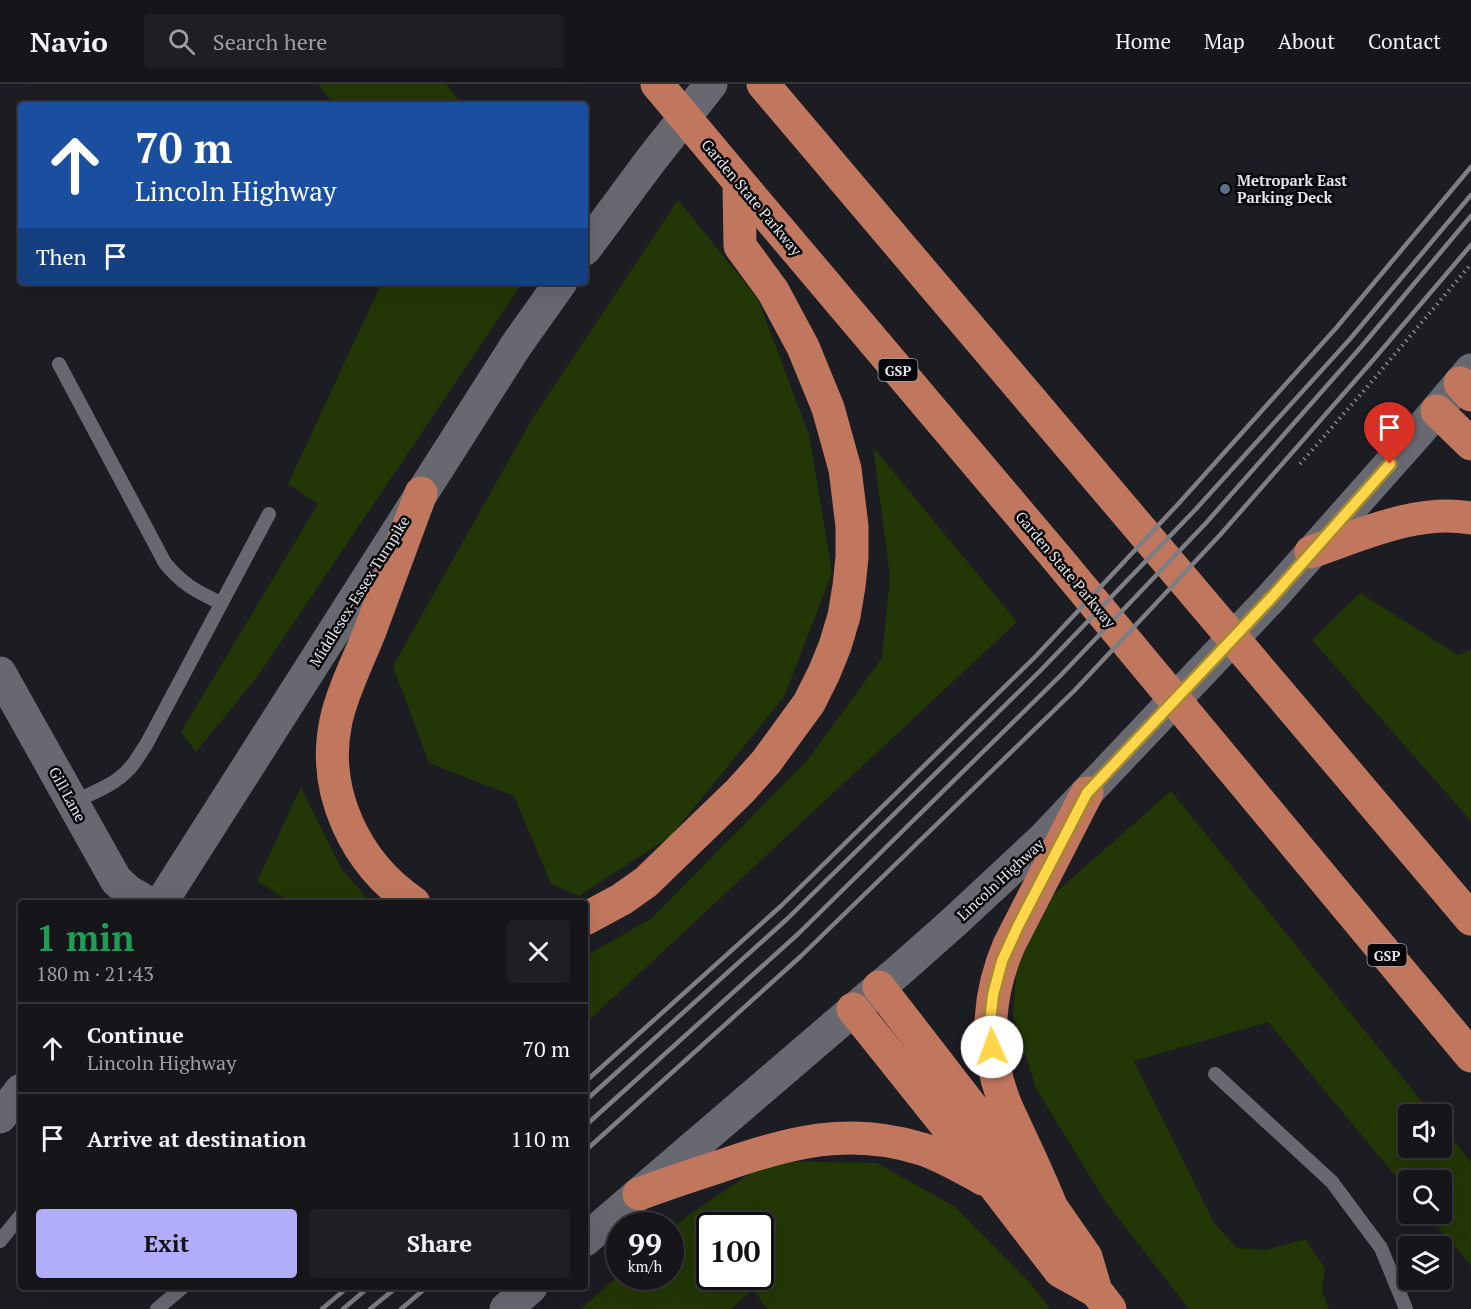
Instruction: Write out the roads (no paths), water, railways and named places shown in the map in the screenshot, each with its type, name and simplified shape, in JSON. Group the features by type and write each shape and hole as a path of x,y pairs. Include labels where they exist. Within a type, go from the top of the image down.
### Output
{"highway":[{"name":"Garden State Parkway","path":"657,84 1048,548 1471,1056"},
{"path":"763,84 1471,920"},
{"path":"588,917 622,899 646,882 740,791 766,762 809,703 835,646 844,616 852,557 852,526 845,469 828,408 803,347 773,291 740,246 739,182"},
{"path":"1437,411 1471,444"},
{"path":"410,900 383,878 366,858 352,835 342,813 332,767 336,720 343,696 421,493"},
{"path":"1311,552 1416,518 1451,515 1471,518"},
{"path":"1052,1208 1002,1097 993,1064 991,1013 1002,961 1087,793"},
{"path":"1432,873 1471,881"},
{"path":"879,987 1052,1208 1086,1257 1103,1300"},
{"path":"853,1010 1060,1271 1103,1300"},
{"path":"639,1194 764,1151 810,1140 832,1138 878,1140 923,1149 993,1184"}],"main road":[{"path":"588,245 711,84"},
{"name":"Middlesex-Essex Turnpike","path":"163,900 515,347 559,285"},
{"name":"Lincoln Highway","path":"588,1237 853,1010 1043,839 1272,597 1437,411 1467,383"},
{"name":"Gill Lane","path":"0,673 116,880 143,900"},
{"path":"0,1117 18,1094"},
{"path":"506,1309 528,1290"}],"lane":[{"path":"59,364 165,563 184,583 221,603"},
{"path":"73,802 121,777 131,768 146,746 269,514"},
{"path":"1215,1074 1332,1182 1381,1248 1406,1309"},
{"path":"0,1241 18,1219"},
{"path":"157,1309 179,1290"}],"railway":[{"path":"588,1079 781,906 1035,657 1180,502 1337,327 1471,167"},
{"path":"588,1098 786,920 1040,671 1195,510 1350,339 1471,195"},
{"path":"588,1123 798,934 1061,675 1206,523 1361,347 1471,216"},
{"path":"588,1148 800,957 1074,691 1220,535 1471,245"},
{"path":"322,1309 344,1290"},
{"path":"343,1309 365,1290"},
{"path":"370,1309 393,1290"},
{"path":"401,1309 423,1290"}],"place":[{"name":"Metropark East Parking Deck","path":"1225,189"}]}
